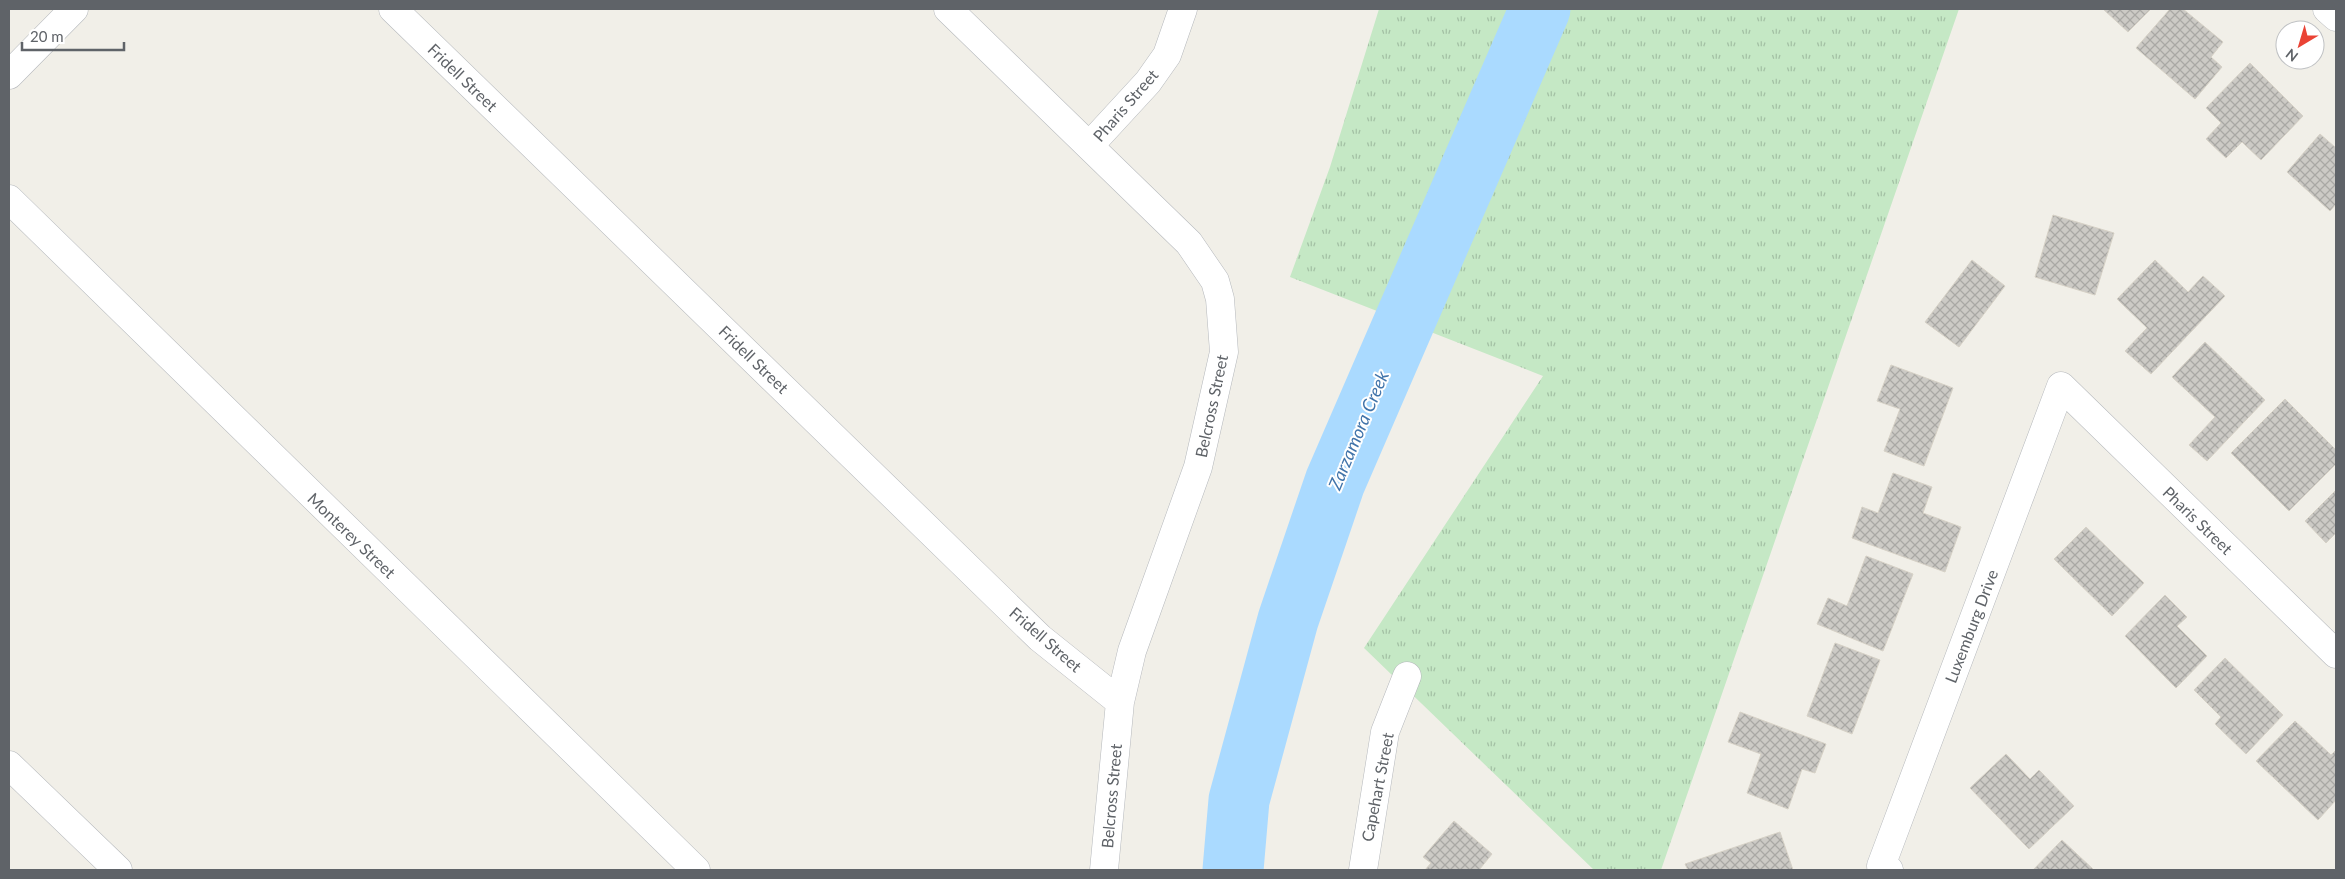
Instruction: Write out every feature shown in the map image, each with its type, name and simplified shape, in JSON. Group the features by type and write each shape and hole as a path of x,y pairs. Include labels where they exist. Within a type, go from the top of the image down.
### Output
{"street":[{"path":"9,75 74,9"},
{"name":"Fridell Street","path":"393,9 1040,638 1120,702"},
{"name":"Belcross Street","path":"948,9 1189,243 1210,274 1220,299 1224,352 1198,468 1132,651 1120,702 1104,870"},
{"name":"Pharis Street","path":"1090,146 1148,82 1167,55 1183,9"},
{"path":"2327,9 2336,17"},
{"name":"Monterey Street","path":"9,199 696,870"},
{"name":"Pharis Street","path":"2060,386 2336,654"},
{"name":"Luxemburg Drive","path":"1885,868 2060,386"},
{"name":"Capehart Street","path":"1363,870 1385,732 1407,676"},
{"path":"9,765 118,870"}],"green space":[{"path":"1379,9 1959,9 1661,870 1594,870 1364,648 1543,376 1290,277 1330,167"}],"building":[{"path":"2103,9 2151,9 2128,32"},
{"path":"2170,9 2183,9 2223,42 2211,57 2222,67 2195,99 2136,48"},
{"path":"2250,63 2303,116 2261,160 2242,142 2226,158 2206,139 2221,123 2206,108"},
{"path":"2320,134 2336,148 2336,204 2330,211 2287,172"},
{"path":"2053,215 2114,233 2095,295 2035,277"},
{"path":"1972,260 2005,286 1959,347 1925,322"},
{"path":"2155,260 2188,292 2203,276 2225,296 2151,374 2125,351 2147,328 2117,299"},
{"path":"2205,342 2265,400 2207,461 2189,445 2215,417 2172,377"},
{"path":"1891,365 1953,388 1924,466 1884,451 1900,409 1877,401"},
{"path":"2285,399 2336,450 2336,464 2289,511 2231,453"},
{"path":"1893,473 1932,487 1923,513 1961,527 1945,572 1852,538 1862,507 1878,513"},
{"path":"2336,490 2336,533 2326,543 2305,521"},
{"path":"2086,527 2144,583 2112,616 2054,559"},
{"path":"1866,556 1913,574 1883,651 1817,624 1828,598 1847,606"},
{"path":"2165,595 2187,617 2177,626 2207,656 2176,688 2125,636"},
{"path":"1835,643 1880,660 1852,734 1807,716"},
{"path":"2225,658 2283,715 2246,754 2215,724 2221,717 2194,690"},
{"path":"1740,712 1826,744 1815,773 1802,769 1788,809 1747,793 1761,754 1728,742"},
{"path":"2295,721 2331,755 2336,750 2336,800 2318,820 2256,761"},
{"path":"2006,754 2030,779 2039,770 2074,806 2029,849 1970,788"},
{"path":"1454,821 1492,854 1479,870 1425,870 1431,863 1423,857"},
{"path":"1780,832 1793,870 1688,870 1685,864"},
{"path":"2062,840 2094,870 2033,870"}],"waterway":[{"name":"Zarzamora Creek","path":"1233,870 1239,800 1288,620 1335,482 1540,9"}]}
